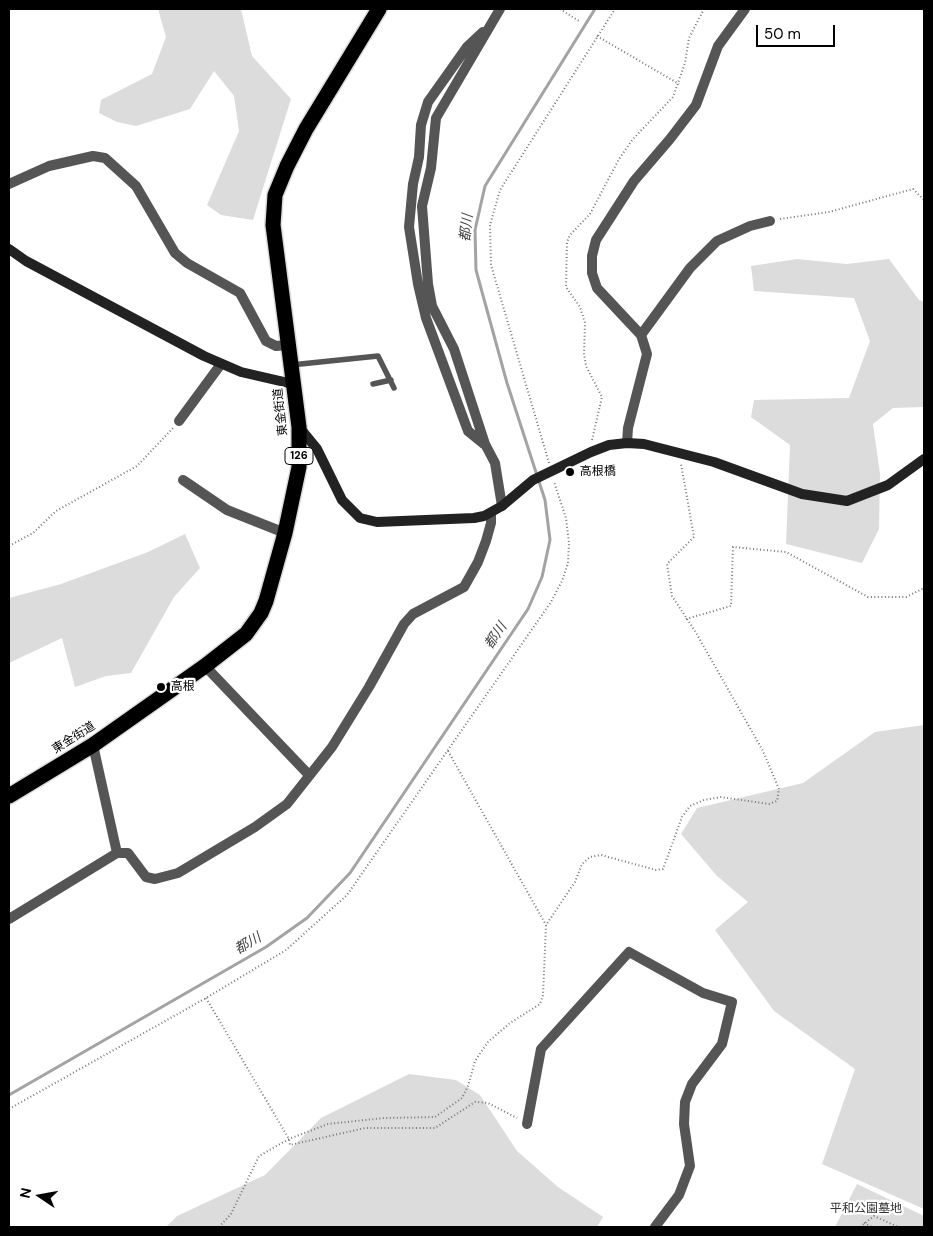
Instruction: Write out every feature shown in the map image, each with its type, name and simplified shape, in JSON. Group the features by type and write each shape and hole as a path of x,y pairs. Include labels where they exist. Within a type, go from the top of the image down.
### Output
{"highway":[{"name":"東金街道","path":"9,796 93,745 233,645 253,626 266,601 297,482 299,427 272,226 275,196 287,166 306,129 379,9"}],"street":[{"path":"500,9 487,28 474,56 436,118 431,168 422,206 428,284 432,306 454,349 485,444 495,463 502,506"},
{"path":"627,443 628,428 647,354 641,335 597,288 592,272 592,256 596,240 634,181 670,140 696,105 718,46 745,9"},
{"path":"485,444 468,431 426,318 418,284 409,227 413,184 419,157 421,125 428,102 468,47 487,28"},
{"path":"9,184 49,166 93,156 105,158 136,186 175,252 187,263 240,293 266,341 276,346 288,346"},
{"path":"641,335 690,268 717,241 750,226 770,221"},
{"path":"9,249 26,262 221,364 269,380 293,384"},
{"path":"179,421 221,364"},
{"path":"299,427 317,449 342,500 360,518 377,522 474,518 491,513 533,480 609,445 627,443 679,453 714,462 802,494 847,500 888,485 924,459"},
{"path":"183,480 227,510 285,533"},
{"path":"9,918 117,853 128,853 146,877 156,879 178,873 255,827 287,804 337,739 404,624 413,614 464,588 478,562 486,541 491,523 491,513"},
{"path":"205,666 309,775"},
{"path":"93,745 117,853"},
{"path":"527,1124 541,1049 629,952 703,993 732,1002 722,1044 692,1084 685,1102 684,1124 690,1166 679,1195 655,1227"}],"lane":[{"path":"290,365 378,356 394,388"},
{"path":"374,384 391,380"}],"path":[{"path":"560,9 579,21"},
{"path":"597,36 679,84"},
{"path":"770,221 829,212 913,189 924,200"},
{"path":"9,546 33,533 56,511 137,466 179,421"},
{"path":"219,1227 231,1214 259,1156 288,1139 328,1124 384,1118 435,1117 462,1098 468,1086 475,1061 488,1042 510,1022 540,1004 543,995 546,925 575,882 582,864 590,857 601,855 656,870 663,869 682,817 690,806 704,800 721,797 769,804 777,801 779,789 763,751 695,631 672,596 667,564 694,537 679,453"},
{"path":"686,619 731,606 733,547 786,552 868,597 906,597 924,588"},
{"path":"448,751 546,925"},
{"path":"206,998 290,1145 365,1128 435,1128 475,1102 488,1103 527,1124"},
{"path":"860,1227 874,1216 898,1227"},
{"path":"864,1223 872,1227"}],"green space":[{"path":"158,9 241,9 252,56 291,99 253,220 221,215 207,205 239,131 234,96 214,71 190,109 136,126 117,122 99,113 101,100 152,74 166,37"},
{"path":"797,259 847,264 889,259 919,300 924,302 924,407 893,408 873,424 880,474 879,529 862,563 786,544 790,445 751,417 754,400 849,398 870,341 854,298 754,291 751,266"},
{"path":"185,534 200,568 174,597 131,673 106,676 75,687 62,638 9,663 9,598 61,584 148,552"},
{"path":"924,725 924,1209 822,1164 855,1069 774,1011 715,930 748,902 717,876 681,834 697,808 803,783 875,732"},
{"path":"409,1074 456,1080 480,1095 517,1151 558,1187 603,1217 597,1227 166,1227 177,1216 265,1175 321,1118"},
{"name":"平和公園墓地","path":"857,1184 924,1216 924,1227 835,1227"}],"waterway":[{"name":"都川","path":"9,1095 266,947 307,918 350,873 528,609 542,577 550,540 545,500 507,383 476,270 475,230 485,186 595,9"}],"place":[{"name":"高根橋","path":"570,472"},
{"name":"高根","path":"161,687"}]}
